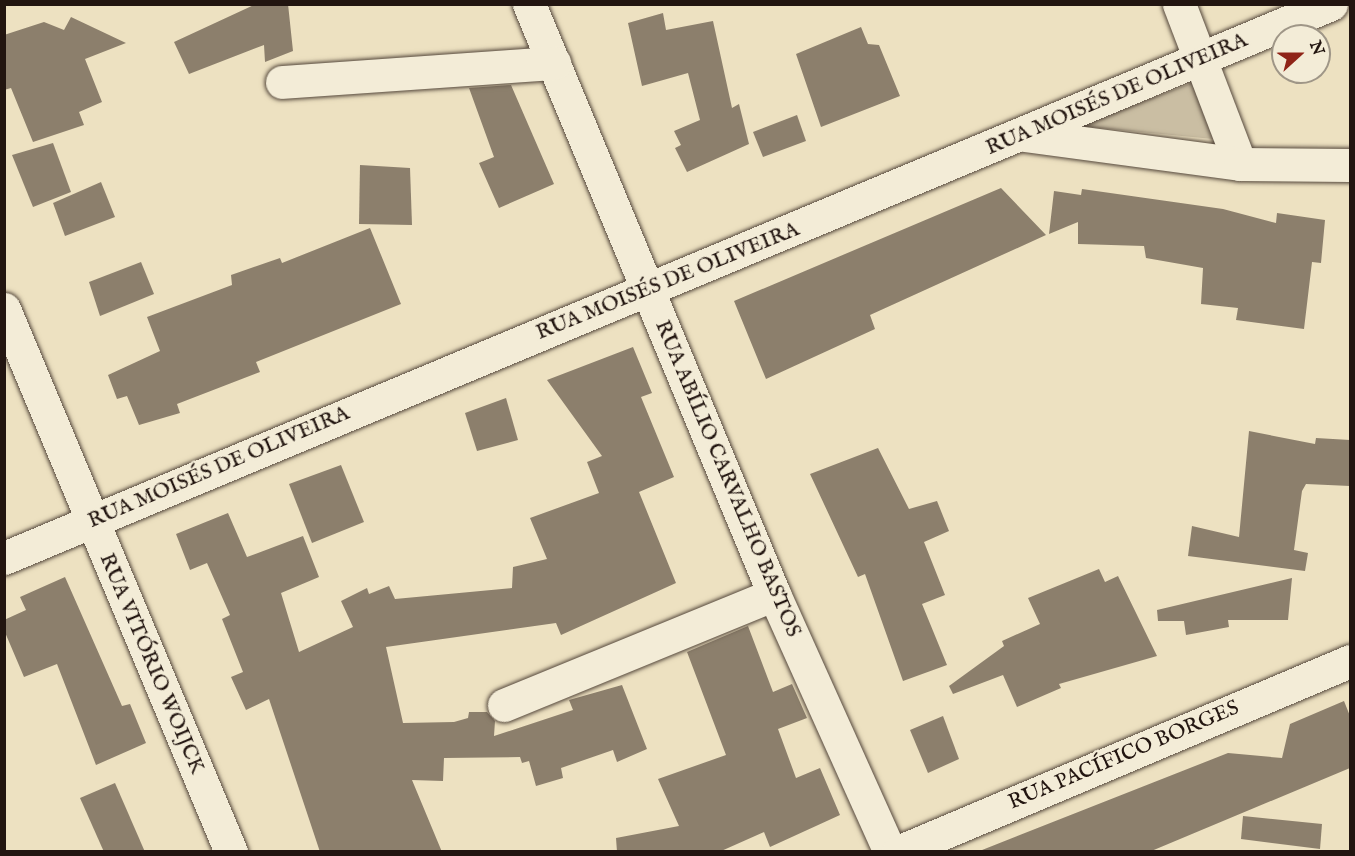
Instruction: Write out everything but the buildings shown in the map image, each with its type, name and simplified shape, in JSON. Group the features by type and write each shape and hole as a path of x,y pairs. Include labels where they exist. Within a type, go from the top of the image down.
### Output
{"street":[{"name":"RUA ABÍLIO CARVALHO BASTOS","path":"529,4 774,594 890,852"},
{"path":"1179,4 1240,164"},
{"name":"RUA MOISÉS DE OLIVEIRA","path":"4,558 1024,135 1331,4"},
{"path":"282,82 554,63"},
{"path":"1024,135 1240,164 1350,165"},
{"name":"RUA VITÓRIO WOIJCK","path":"4,309 90,522 231,852"},
{"path":"504,705 774,594"},
{"name":"RUA PACÍFICO BORGES","path":"898,852 1350,661"}],"shaded area":[{"path":"1192,83 1213,139 1079,126"}]}
